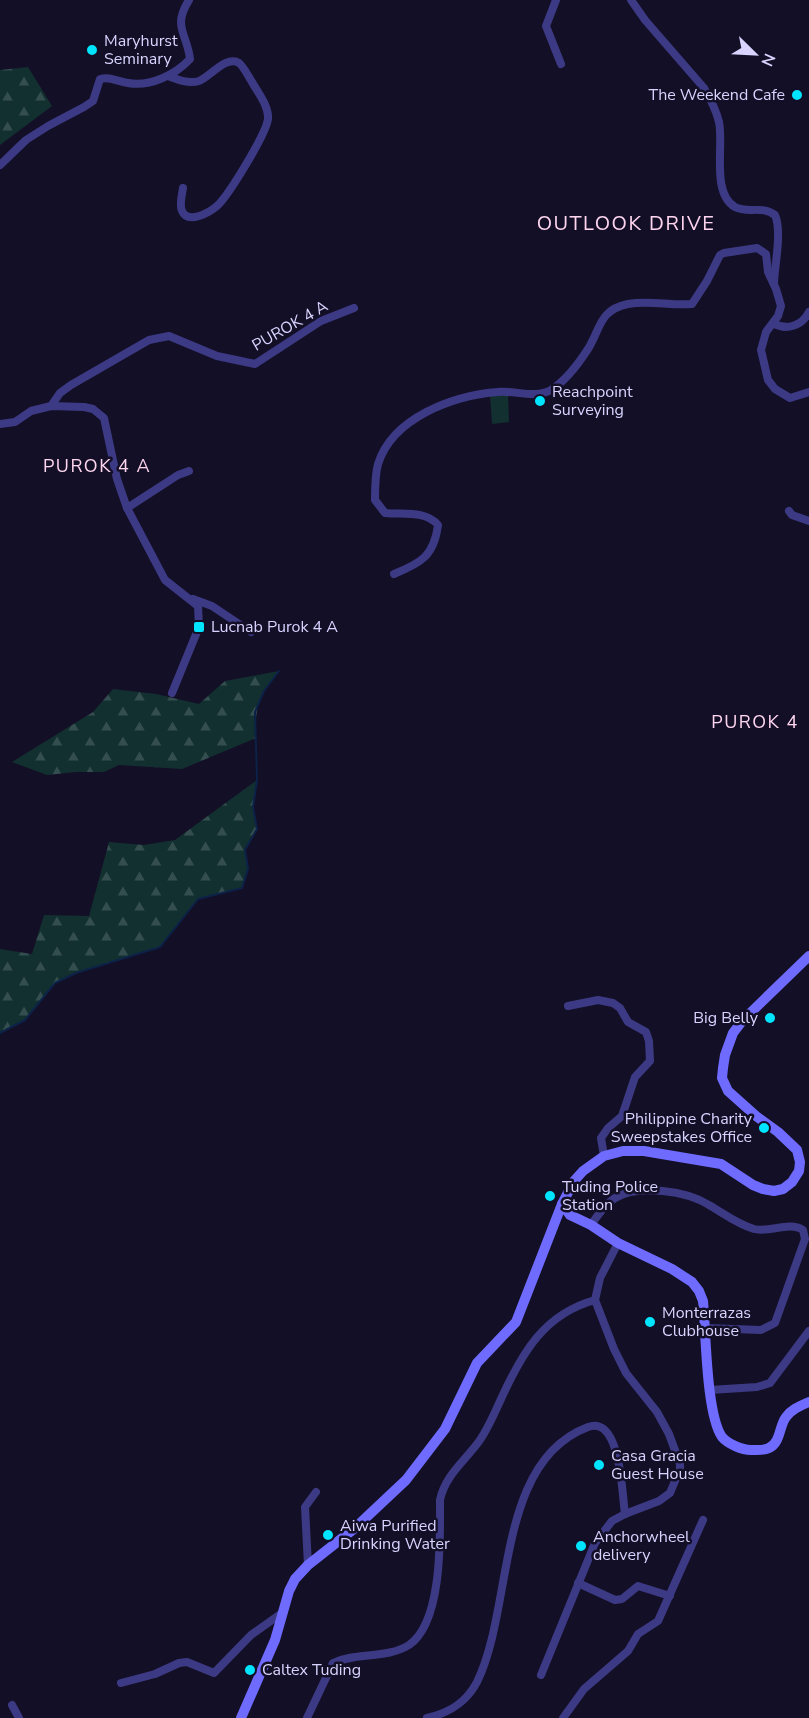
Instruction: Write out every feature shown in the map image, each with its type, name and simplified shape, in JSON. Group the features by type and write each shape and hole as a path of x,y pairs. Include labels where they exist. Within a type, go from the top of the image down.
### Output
{"main road":[{"path":"241,1718 275,1640 289,1591 295,1579 308,1565 355,1528 406,1480 445,1429 477,1363 516,1322 562,1204 574,1180 583,1171 604,1156 623,1151 644,1151 721,1164 753,1185 774,1191 783,1189 792,1182 799,1172 800,1162 797,1150 728,1091 722,1078 725,1055 733,1033 743,1020 808,957"},
{"path":"562,1204 570,1215 591,1225 618,1243 672,1269 692,1281 699,1291 703,1301 710,1390 716,1422 722,1437 746,1450 771,1447 776,1443 786,1417 799,1406 809,1402"},
{"path":"557,1216 570,1215"}],"street":[{"path":"0,165 26,140 93,101 100,79 106,77 137,84 168,76 190,59 182,35 181,21 182,12 189,0"},
{"path":"556,0 546,26 561,64"},
{"path":"631,0 645,20 704,88 711,100 719,122 721,184 727,198 735,207 762,209 775,215 777,247 774,283"},
{"path":"168,76 196,82 219,67 233,61 237,62 267,108 268,117 265,130 217,206 198,217 185,215 181,207 183,188"},
{"path":"394,574 417,565 429,553 436,538 438,525 431,518 414,514 385,513 375,500 378,465 388,445 410,421 433,407 472,395 499,391 541,393 550,390 562,380 587,350 605,315 626,304 652,301 678,305 692,304 720,255 724,253 757,248 766,254 768,272 781,306 778,316 766,332 761,350 768,380 775,389 790,398 809,392"},
{"name":"PUROK 4 A","path":"51,406 60,393 71,385 149,340 169,336 217,356 255,364 321,321 354,308"},
{"path":"772,323 776,326 796,326 805,320 809,312"},
{"path":"0,424 15,422 39,407 51,406 93,409 104,418 117,479 127,508 165,580 198,606 199,627 172,693"},
{"path":"127,508 178,475 189,471"},
{"path":"789,511 792,515 809,521"},
{"path":"189,598 212,606 251,632"},
{"path":"568,1006 598,999 607,1000 620,1008 628,1022 646,1032 649,1041 650,1061 635,1077 622,1116 608,1128 602,1137 604,1156"},
{"path":"591,1225 606,1205 617,1197 630,1192 661,1191 708,1204 723,1214 757,1230 799,1227 803,1230 805,1239 775,1323 760,1330 706,1328"},
{"path":"541,1675 595,1543 612,1521 659,1501 670,1493 678,1478 680,1464 672,1441 657,1412 626,1373 595,1300 600,1278 618,1243"},
{"path":"307,1718 333,1663 345,1658 395,1650 410,1644 423,1628 432,1606 437,1578 442,1489 482,1438 514,1372 544,1328 565,1312 595,1300"},
{"path":"710,1390 757,1387 770,1383 809,1331"},
{"path":"427,1718 449,1715 476,1684 488,1656 518,1514 528,1489 547,1455 583,1430 589,1427 600,1427 609,1434 615,1444 625,1514"},
{"path":"308,1565 304,1507 316,1492"},
{"path":"563,1718 584,1689 628,1651 642,1629 656,1624 703,1520"},
{"path":"578,1583 615,1599 622,1599 638,1587 670,1596"},
{"path":"121,1683 187,1662 214,1673 250,1635 282,1613"},
{"path":"12,1706 19,1718"}],"green space":[{"path":"28,67 52,106 0,145 0,70"},
{"path":"508,394 509,422 492,424 490,395"},
{"path":"279,671 260,702 256,717 256,738 182,769 119,765 104,772 47,775 12,762 93,712 113,689 156,694 199,704 225,681"},
{"path":"257,780 253,807 257,829 245,850 248,869 242,888 198,899 160,947 76,973 55,983 25,1020 0,1033 0,949 32,954 44,915 89,916 109,842 144,845 175,840"}],"waterway":[{"path":"0,1033 25,1020 55,983 76,973 160,947 198,899 242,888 248,869 245,850 257,829 253,807 257,780 255,712 264,691 279,671"}],"place":[{"name":"Maryhurst Seminary","path":"92,50"},
{"name":"The Weekend Cafe","path":"797,95"},
{"name":"Reachpoint Surveying","path":"540,401"},
{"name":"Lucnab Purok 4 A","path":"199,627"},
{"name":"Big Belly","path":"770,1018"},
{"name":"Philippine Charity Sweepstakes Office","path":"764,1128"},
{"name":"Tuding Police Station","path":"550,1196"},
{"name":"Monterrazas Clubhouse","path":"650,1322"},
{"name":"Casa Gracia Guest House","path":"599,1465"},
{"name":"Aiwa Purified Drinking Water","path":"328,1535"},
{"name":"Anchorwheel delivery","path":"581,1546"},
{"name":"Caltex Tuding","path":"250,1670"}],"district":[{"name":"OUTLOOK DRIVE","path":"626,223"},
{"name":"PUROK 4 A","path":"97,466"},
{"name":"PUROK 4","path":"755,722"}]}
